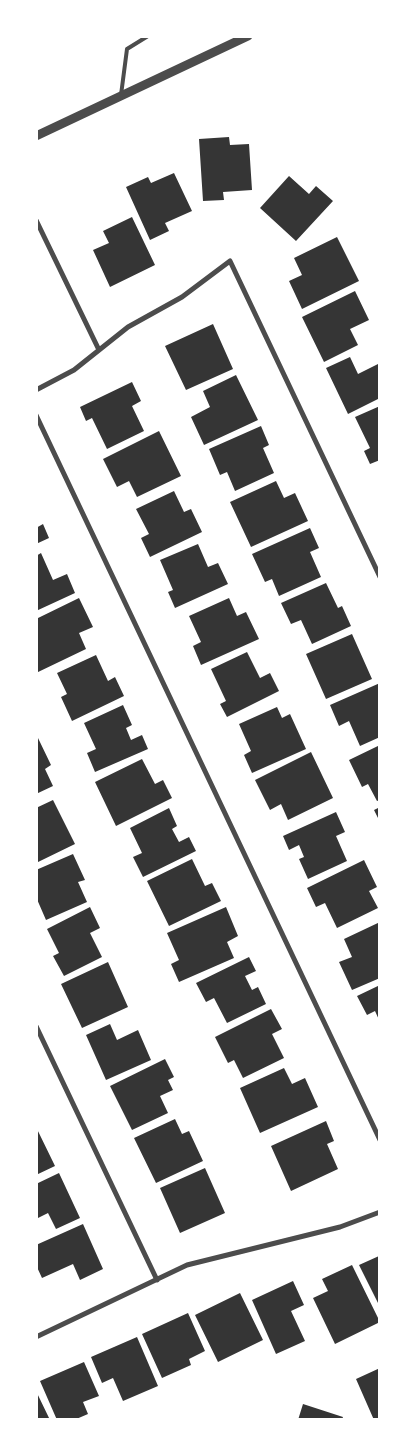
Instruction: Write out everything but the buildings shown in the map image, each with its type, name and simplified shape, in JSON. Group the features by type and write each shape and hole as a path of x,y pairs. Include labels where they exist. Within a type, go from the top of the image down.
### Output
{"street":[{"path":"36,136 246,36"},
{"path":"36,220 99,350"},
{"path":"36,390 74,370 128,327 182,297 230,261 380,577"},
{"path":"36,415 380,1140"},
{"path":"36,1026 157,1280"},
{"path":"36,1337 187,1266 340,1227 380,1212"}],"lane":[{"path":"121,96 127,49 148,36"}]}
